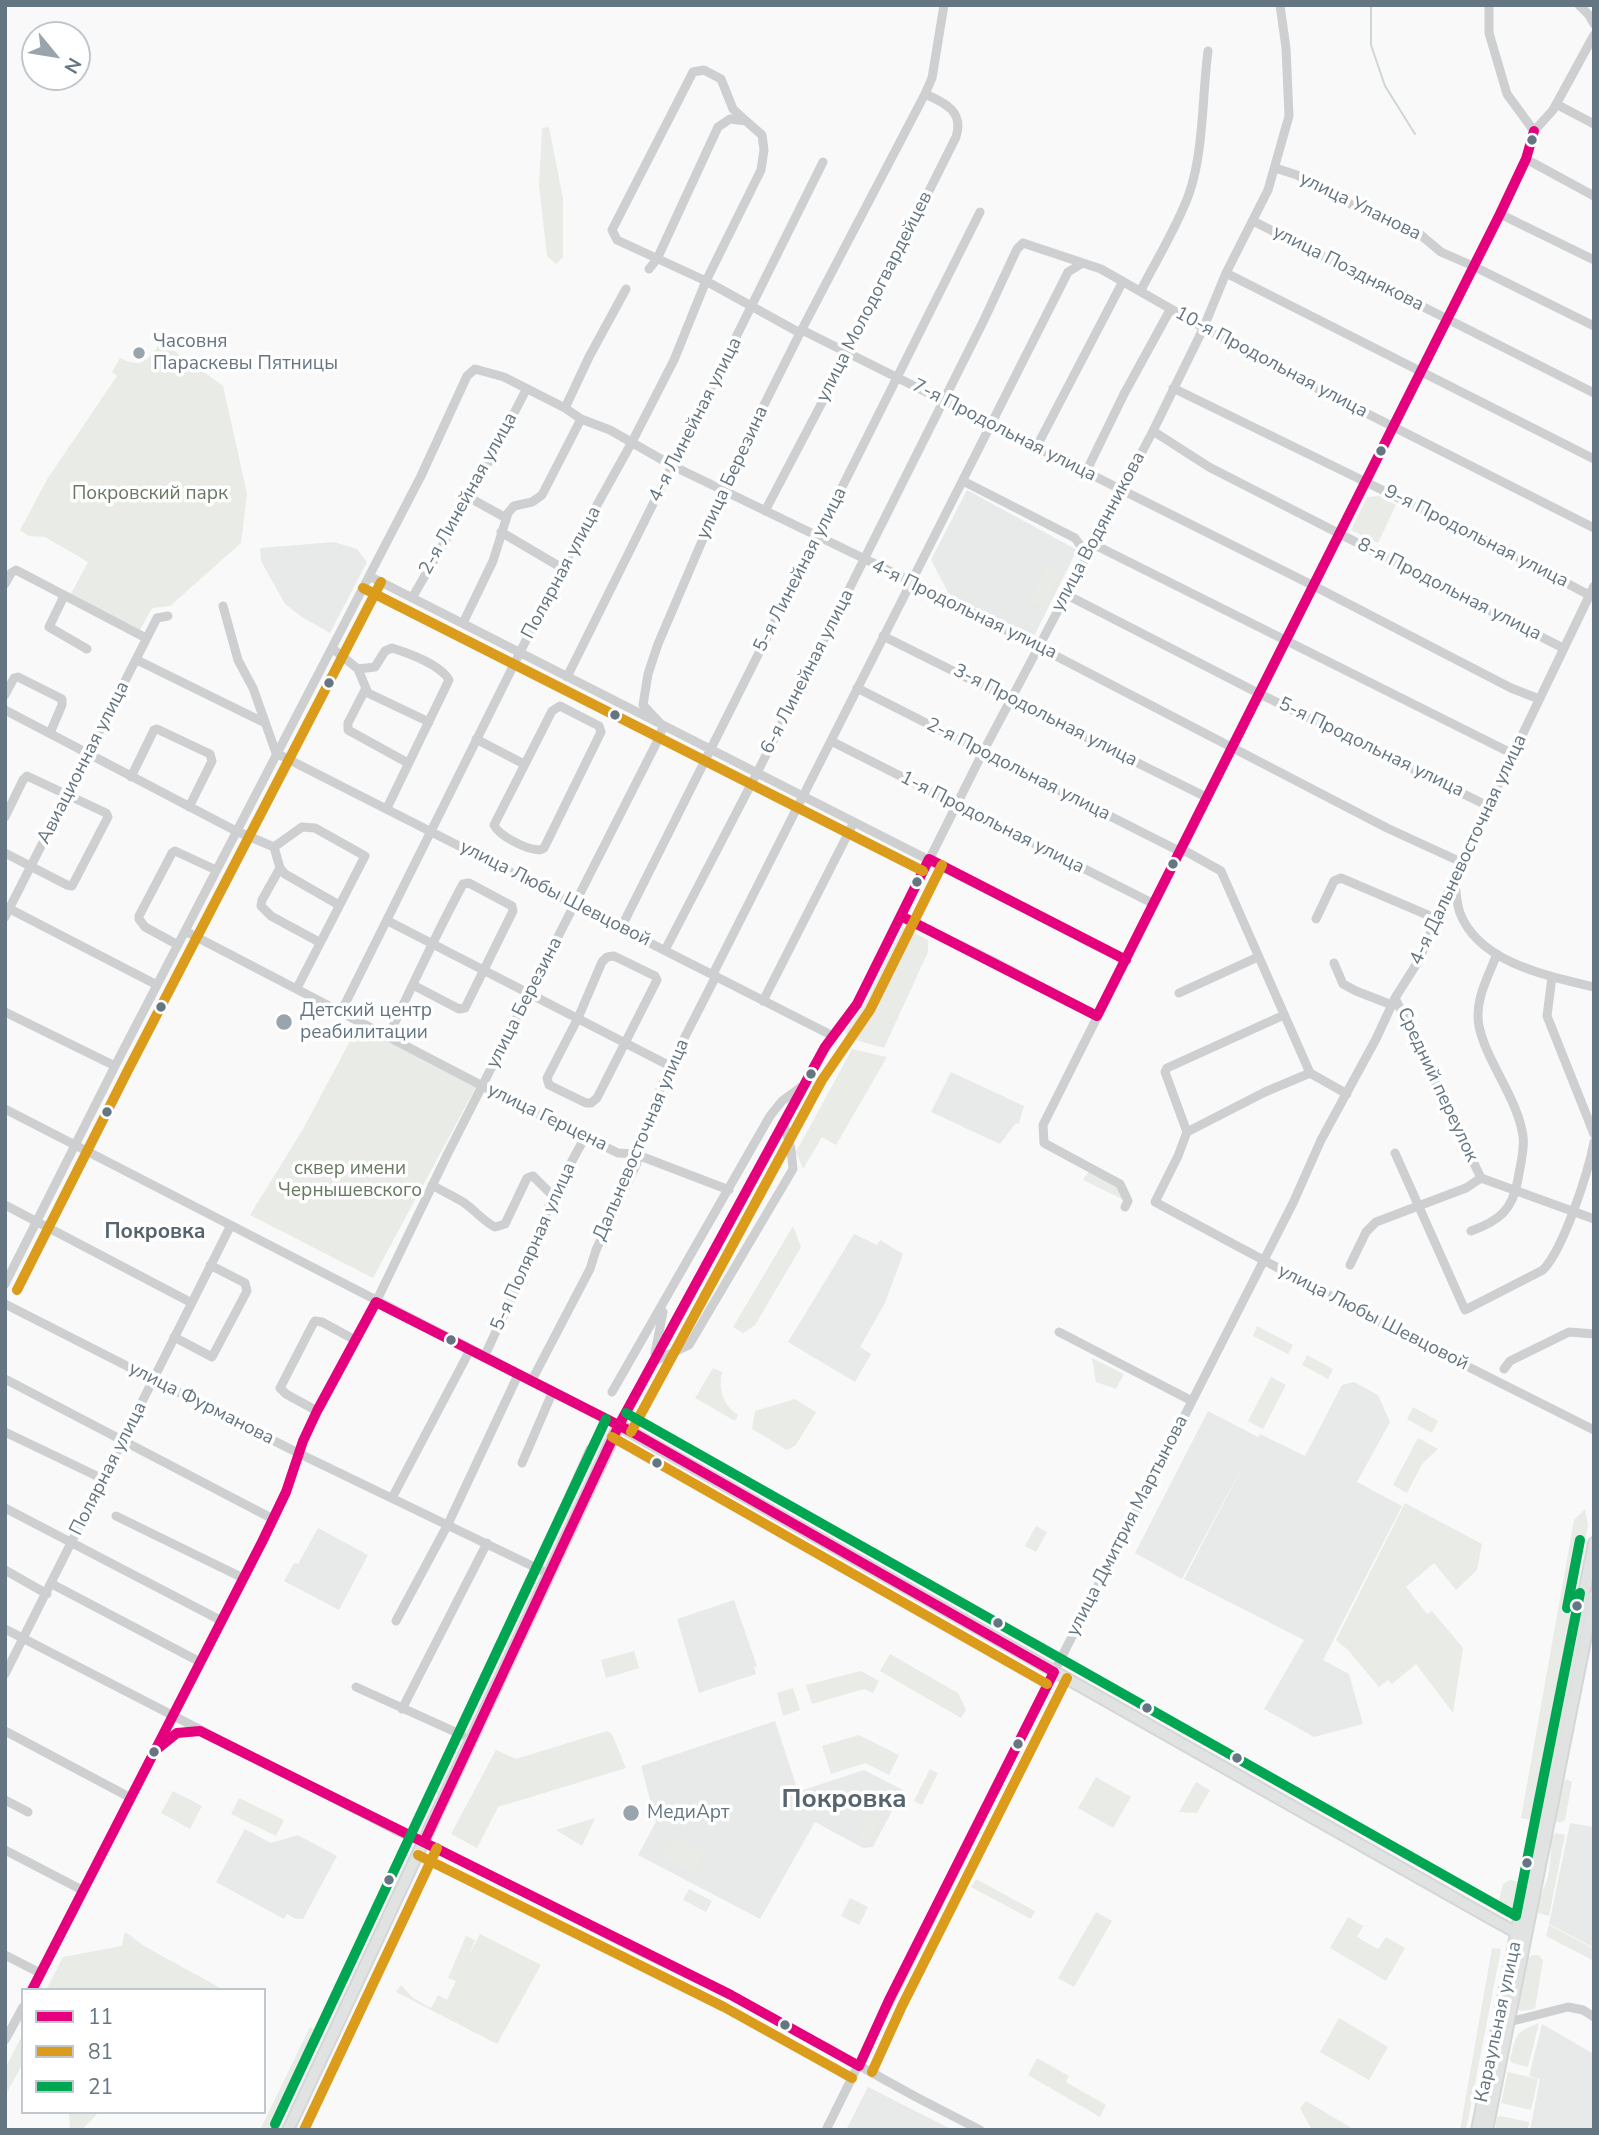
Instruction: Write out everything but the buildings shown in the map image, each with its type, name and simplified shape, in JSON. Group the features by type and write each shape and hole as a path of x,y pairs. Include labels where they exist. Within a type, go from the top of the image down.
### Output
{"main road":[{"path":"288,2130 619,1425 1521,1934"},
{"name":"Караульная улица","path":"1487,2130 1509,2022 1521,1934 1594,1543"},
{"name":"Караульная улица","path":"1477,2130 1594,1596"}],"street":[{"name":"улица Березина","path":"33,1988 273,1519 317,1411 376,1301 663,726 643,705 648,674 658,644 724,490 800,333 925,94 932,78 944,5"},
{"name":"улица Водянникова","path":"653,1361 805,1084 833,1036 857,1004 983,752 1153,431 1203,329 1226,273 1268,190 1289,116 1286,48 1280,5"},
{"path":"1489,5 1489,33 1507,94 1534,131"},
{"path":"1579,5 1594,24"},
{"path":"1127,1204 1120,1184 1044,1143 1043,1125 1500,214 1527,159 1534,131 1556,104 1590,51 1594,35"},
{"path":"1141,290 1191,187 1203,113 1203,82 1208,51"},
{"path":"657,259 620,243 612,230 693,72 704,70 721,79 733,109 746,121"},
{"name":"улица Молодогвардейцев","path":"765,511 914,225 959,128 954,111 947,104 925,94"},
{"path":"1556,104 1594,124"},
{"path":"649,269 657,259 718,127 730,119 746,121"},
{"name":"Полярная улица","path":"341,1012 562,568 674,360 706,281 761,170 764,150 762,135 746,121"},
{"path":"1527,159 1594,196"},
{"name":"4-я Линейная улица","path":"567,677 823,162"},
{"name":"улица Уланова","path":"1275,167 1297,175 1384,222 1416,231 1441,252 1594,326"},
{"name":"5-я Линейная улица","path":"621,928 980,212"},
{"path":"1500,214 1594,260"},
{"name":"улица Позднякова","path":"1253,220 1594,393"},
{"name":"10-я Продольная улица","path":"1023,243 1033,244 1081,264 1101,269 1122,283 1162,302 1170,310 1203,329 1392,428 1594,528"},
{"name":"6-я Линейная улица","path":"665,950 864,560 1017,248 1023,243"},
{"name":"7-я Продольная улица","path":"657,259 706,281 800,333 804,331 1037,446 1120,491 1314,586 1511,688 1539,699"},
{"name":"Дальневосточная улица","path":"532,1380 590,1269 596,1250 637,1163 635,1149 670,1066 801,796 1068,272 1081,264"},
{"path":"1226,273 1594,459"},
{"path":"1037,446 1122,283"},
{"path":"565,408 626,289"},
{"path":"1086,472 1124,394 1170,310"},
{"name":"4-я Продольная улица","path":"369,576 421,476 467,376 475,369 481,369 504,377 581,419 611,430 674,466 1039,646 1387,828 1461,862"},
{"name":"9-я Продольная улица","path":"1174,388 1591,590"},
{"name":"2-я Линейная улица","path":"412,598 470,498 526,390"},
{"path":"463,623 493,561 506,518 514,506 532,502 542,495 581,419"},
{"name":"8-я Продольная улица","path":"1153,431 1209,467 1563,648"},
{"path":"963,481 1075,538 1085,552 1097,546 1513,754"},
{"path":"470,498 506,518"},
{"path":"501,532 562,568"},
{"path":"5,584 16,570 146,638"},
{"path":"5,1284 369,576 1126,960"},
{"name":"4-я Дальневосточная улица","path":"1264,1262 1321,1140 1393,1001 1419,960 1461,862 1591,590"},
{"name":"5-я Продольная улица","path":"1067,595 1488,806"},
{"path":"64,596 48,627 87,649"},
{"path":"223,606 238,660 253,688 276,753"},
{"name":"Авиационная улица","path":"7,911 89,755 146,638 157,618 168,616"},
{"name":"3-я Продольная улица","path":"883,636 1206,797"},
{"path":"332,648 358,669 365,684 365,690 348,723 348,730 408,763"},
{"path":"358,669 375,667 385,651 392,648 415,656 445,673 449,680 449,685 387,808"},
{"path":"136,660 265,723"},
{"path":"5,695 14,678 19,677 62,699 50,733"},
{"name":"2-я Продольная улица","path":"857,688 1221,872 1310,1073"},
{"path":"365,690 429,722"},
{"path":"560,706 601,729 575,789 540,850 533,850 497,831 494,825 524,764 556,707 560,706"},
{"path":"5,710 236,831 274,847"},
{"path":"131,777 154,730 157,729 210,754 212,761 189,807"},
{"path":"476,739 524,764"},
{"name":"1-я Продольная улица","path":"831,741 1154,904"},
{"name":"улица Любы Шевцовой","path":"276,753 833,1036"},
{"path":"5,817 27,776 108,815 108,820 75,884 70,886 5,853"},
{"path":"763,1001 853,822"},
{"path":"274,847 298,828 311,827 363,854 365,859 297,988"},
{"path":"274,847 280,869 285,874 339,905"},
{"path":"178,945 145,927 139,916 175,850 216,870"},
{"path":"280,869 262,900 263,909 319,942"},
{"path":"1316,919 1334,881 1341,878 1437,919"},
{"path":"1455,878 1461,914 1480,941 1497,954 1552,977 1594,987"},
{"path":"388,1037 413,985 432,946 463,884 469,883 510,904 514,909 465,1008 459,1009 413,985"},
{"path":"7,911 157,985"},
{"path":"901,916 1097,1016"},
{"path":"388,921 432,946 670,1066"},
{"name":"улица Герцена","path":"185,931 483,1087 618,1153 635,1154 729,1190"},
{"path":"1471,1231 1498,1220 1506,1211 1516,1189 1524,1138 1517,1114 1479,1028 1479,1000 1497,954"},
{"path":"614,956 655,976 656,983 597,1098 591,1103 583,1102 550,1085 547,1078 578,1018 607,957 614,956"},
{"path":"1179,993 1258,957"},
{"path":"1334,963 1343,984 1356,991 1393,1001"},
{"path":"1552,977 1547,1016 1594,1134"},
{"name":"Средний переулок","path":"1393,1001 1481,1178 1594,1219"},
{"path":"5,1012 115,1066"},
{"path":"1284,1015 1167,1068 1165,1072 1186,1132 1265,1092 1310,1073 1347,1094"},
{"path":"612,1392 770,1115 782,1101 805,1084"},
{"path":"5,1109 619,1425 653,1361 666,1301"},
{"path":"653,1361 689,1345 793,1169 784,1124"},
{"name":"улица Любы Шевцовой","path":"1186,1132 1178,1156 1155,1202 1264,1262 1594,1430"},
{"name":"5-я Полярная улица","path":"484,1357 515,1291 553,1196 585,1137"},
{"path":"1395,1153 1465,1310 1544,1270 1555,1255 1572,1212 1591,1160 1594,1142"},
{"path":"432,1185 463,1202 481,1216 485,1223 495,1227 505,1224 527,1178 533,1175 553,1196"},
{"path":"1350,1265 1366,1232 1376,1222 1466,1188 1481,1178"},
{"path":"5,1205 190,1301"},
{"name":"Полярная улица","path":"5,1674 154,1380 190,1301 230,1227"},
{"name":"улица Дмитрия Мартынова","path":"826,2130 1054,1672 1264,1262"},
{"path":"174,1337 212,1357 247,1291 245,1283 210,1265"},
{"name":"улица Фурманова","path":"5,1304 299,1454 549,1574"},
{"path":"317,1411 280,1388 306,1336 318,1321 355,1340"},
{"path":"1059,1332 1192,1401"},
{"path":"1504,1369 1510,1361 1569,1332 1594,1334"},
{"path":"392,1498 470,1350"},
{"path":"396,1621 448,1524 518,1375"},
{"path":"5,1379 273,1519"},
{"path":"523,1463 553,1391"},
{"path":"5,1432 103,1479"},
{"path":"459,1733 590,1449"},
{"path":"5,1508 222,1621"},
{"path":"116,1516 243,1578"},
{"path":"402,1709 487,1543"},
{"path":"5,1570 47,1594"},
{"path":"52,1584 200,1662"},
{"path":"5,1629 200,1731 731,1995 980,2130"},
{"path":"356,1687 459,1733 471,1741"},
{"path":"5,1731 131,1798"},
{"path":"156,1750 177,1733 200,1731"},
{"path":"5,1800 28,1812"},
{"path":"5,1850 82,1890"},
{"path":"5,1955 40,1973"},
{"path":"1509,2022 1568,2007 1583,2010 1594,2017"},
{"path":"5,2040 21,2011"}],"shaded area":[{"path":"967,490 1077,550 1033,638 949,594 931,560"},
{"path":"334,542 357,549 367,562 330,633 285,604 261,561 260,548"},
{"path":"951,1072 1024,1106 1019,1123 1015,1124 1000,1144 931,1112"},
{"path":"854,1234 877,1245 880,1240 903,1254 885,1303 860,1347 871,1354 855,1382 788,1342"},
{"path":"1354,1382 1378,1395 1390,1422 1357,1482 1402,1506 1323,1660 1349,1674 1363,1724 1314,1737 1264,1709 1304,1640 1184,1579 1247,1458 1182,1579 1135,1553 1208,1411 1258,1437 1260,1434 1305,1456 1342,1385"},
{"path":"318,1528 368,1555 339,1610 284,1581 294,1563 298,1564"},
{"path":"734,1600 757,1666 754,1667 756,1674 699,1693 677,1619"},
{"path":"775,1721 797,1788 803,1790 864,1770 903,1790 873,1847 863,1848 815,1822 760,1919 638,1855 656,1822 641,1766"},
{"path":"1570,1823 1594,1827 1594,1948 1549,1924"},
{"path":"245,1829 271,1843 298,1835 337,1856 303,1919 287,1914 284,1919 216,1882"},
{"path":"1542,2024 1594,2054 1594,2130 1530,2130 1540,2079 1529,2076"},
{"path":"868,2087 953,2130 846,2130"}],"green space":[{"path":"549,127 563,199 563,257 556,264 547,256 539,185 542,128"},
{"name":"Покровский парк","path":"162,342 223,386 247,494 241,543 170,606 152,608 140,630 71,594 88,562 45,537 29,536 20,530 48,478 117,376 112,372 120,358 140,363 149,358"},
{"path":"1379,496 1396,505 1378,543 1351,530 1367,497"},
{"path":"1046,566 1061,574 1045,607 1029,600"},
{"path":"903,927 928,940 928,952 884,1048 848,1038 845,1032 866,1002"},
{"name":"сквер имени Чернышевского","path":"358,1026 476,1087 373,1278 250,1215 303,1129"},
{"path":"852,1049 887,1057 836,1145 822,1137 803,1169 796,1152"},
{"path":"1089,1171 1114,1184 1122,1199 1083,1180"},
{"path":"793,1226 801,1247 755,1325 743,1333 733,1327"},
{"path":"1257,1326 1293,1345 1288,1354 1253,1336"},
{"path":"1307,1355 1333,1369 1328,1379 1302,1365"},
{"path":"1092,1358 1124,1374 1116,1389 1096,1382"},
{"path":"713,1368 722,1372 721,1390 725,1401 738,1415 735,1421 695,1398"},
{"path":"1271,1377 1286,1385 1263,1429 1248,1421"},
{"path":"795,1399 816,1412 796,1445 787,1450 752,1429 755,1411"},
{"path":"1413,1407 1438,1421 1432,1433 1407,1419"},
{"path":"1418,1438 1438,1449 1422,1464 1407,1493 1393,1485"},
{"path":"1405,1503 1482,1544 1477,1570 1456,1590 1434,1563 1406,1587 1427,1614 1432,1611 1463,1648 1453,1713 1416,1664 1392,1684 1388,1680 1379,1687 1348,1650 1336,1640"},
{"path":"1585,1509 1588,1525 1532,1820 1521,1818 1574,1520"},
{"path":"1036,1526 1047,1532 1036,1552 1025,1546"},
{"path":"634,1651 639,1668 606,1678 601,1660"},
{"path":"890,1654 958,1693 966,1710 961,1718 880,1671"},
{"path":"861,1671 879,1681 873,1693 864,1689 812,1704 806,1685"},
{"path":"793,1688 800,1710 783,1716 777,1693"},
{"path":"607,1731 612,1734 626,1768 498,1807 477,1848 451,1834 496,1750 516,1759"},
{"path":"859,1735 899,1755 889,1775 865,1763 831,1774 822,1746"},
{"path":"930,1769 938,1773 922,1805 914,1801"},
{"path":"1096,1777 1131,1797 1113,1828 1078,1808"},
{"path":"1566,1779 1572,1782 1565,1820 1559,1823 1555,1820"},
{"path":"1196,1782 1210,1790 1197,1813 1179,1812"},
{"path":"173,1791 202,1806 190,1829 161,1813"},
{"path":"239,1798 284,1820 276,1836 231,1814"},
{"path":"868,1814 882,1821 870,1844 857,1837"},
{"path":"595,1818 582,1846 556,1830"},
{"path":"1556,1833 1565,1835 1549,1916 1538,1913 1538,1908 1550,1866 1552,1837"},
{"path":"674,1836 706,1854 694,1875 662,1857"},
{"path":"976,1879 1035,1911 1031,1919 971,1887"},
{"path":"1510,1880 1520,1882 1513,1915 1508,1917 1496,1912 1503,1884"},
{"path":"689,1889 712,1901 706,1912 683,1900"},
{"path":"850,1898 868,1907 859,1925 841,1916"},
{"path":"1096,1912 1112,1921 1074,1987 1058,1978"},
{"path":"1348,1917 1363,1926 1357,1937 1378,1949 1386,1937 1405,1948 1386,1981 1330,1948"},
{"path":"1549,1925 1594,1949 1594,1961 1546,1936"},
{"path":"127,1933 144,1946 220,1988 47,1988 63,1957 122,1946 124,1934"},
{"path":"480,1934 541,1965 497,2044 396,1992 401,1985 413,1998 431,2008 438,1995 447,2000 456,1981 448,1978 466,1936 475,1940 469,1955"},
{"path":"1492,1948 1501,1949 1466,2130 1460,2130"},
{"path":"1538,1955 1543,1960 1535,2009 1521,2011 1518,2009 1528,1958"},
{"path":"1339,2018 1388,2047 1369,2080 1320,2052"},
{"path":"1539,2023 1528,2067 1512,2063 1510,2060 1517,2036"},
{"path":"310,2027 322,2034 275,2130 260,2130"},
{"path":"21,2038 21,2067 5,2096 5,2068"},
{"path":"1037,2058 1069,2076 1066,2082 1106,2105 1100,2117 1028,2075"},
{"path":"1508,2072 1538,2079 1531,2110 1501,2103"},
{"path":"1306,2101 1355,2130 1312,2130 1300,2108"},
{"path":"69,2114 97,2114 82,2130 70,2130"},
{"path":"1497,2117 1529,2122 1528,2130 1495,2130"}],"waterway":[{"path":"1371,5 1371,45 1385,86 1415,134"}],"transit line":[{"name":"11","path":"901,916 1097,1016 1500,214 1526,159 1534,131"},
{"name":"81","path":"17,1290 381,582"},
{"name":"81","path":"363,588 923,871"},
{"name":"11","path":"424,1842 619,1425 825,1047 857,1004 929,859 1126,960"},
{"name":"81","path":"631,1432 822,1080 870,1010 942,865"},
{"name":"11","path":"33,1988 262,1542 286,1492 303,1441 317,1411 376,1302 634,1433 1054,1672"},
{"name":"21","path":"626,1413 1516,1916 1580,1593"},
{"name":"21","path":"275,2124 606,1419"},
{"name":"81","path":"612,1437 1047,1684"},
{"name":"21","path":"1567,1608 1580,1540"},
{"name":"11","path":"859,2066 889,2000 1054,1672"},
{"name":"81","path":"872,2072 902,2006 1067,1678"},
{"name":"11","path":"157,1749 177,1733 200,1731 731,1995 859,2066"},
{"name":"81","path":"304,2130 437,1848"},
{"name":"81","path":"418,1855 724,2007 852,2078"}],"place":[{"name":"Часовня Параскевы Пятницы","path":"139,353"},
{"name":"Детский центр реабилитации","path":"284,1022"},
{"name":"МедиАрт","path":"631,1813"}],"district":[{"name":"Покровка","path":"155,1233"},
{"name":"Покровка","path":"844,1801"}]}
